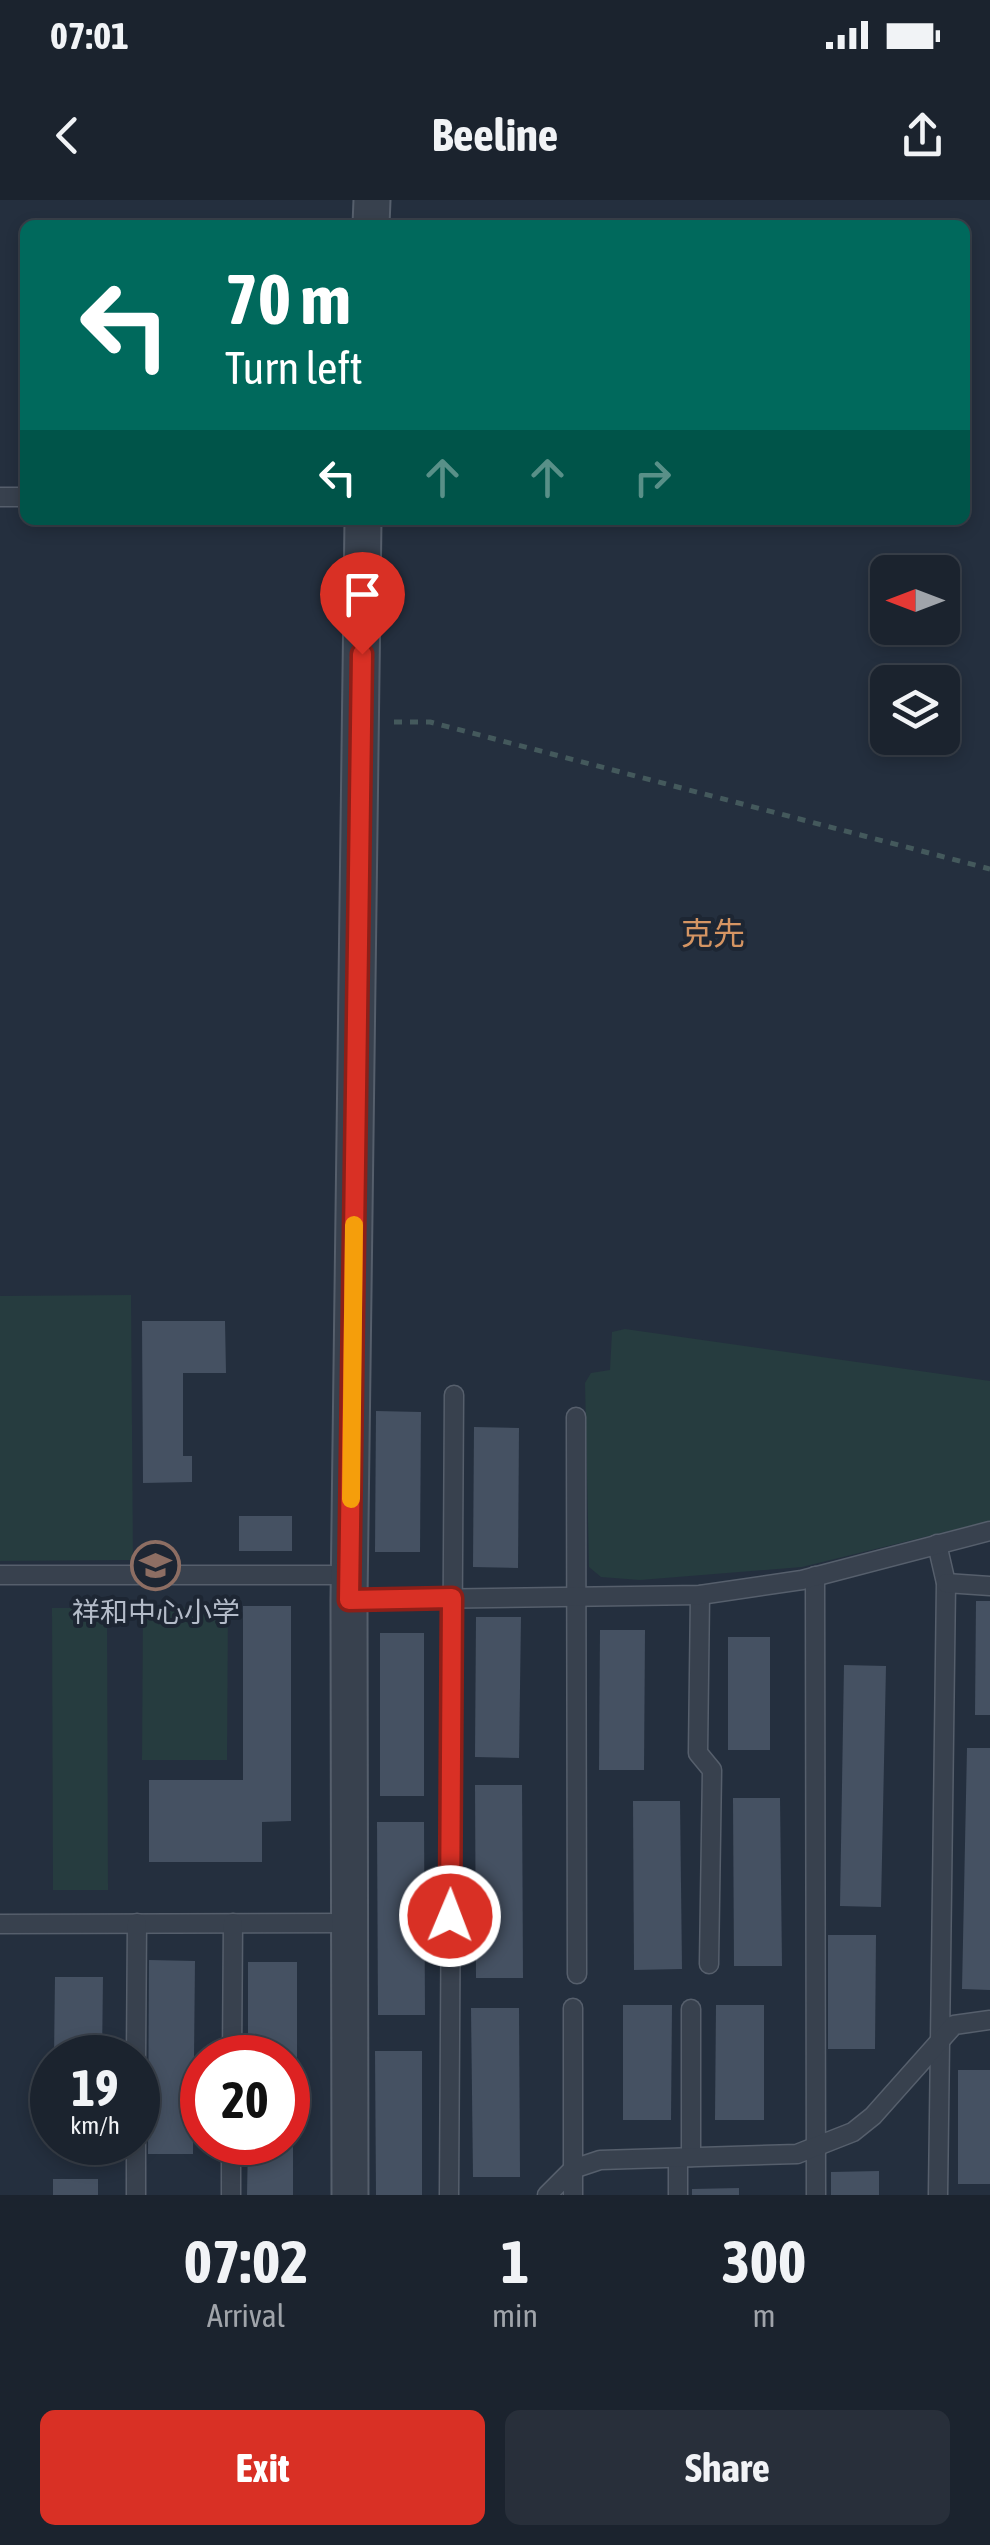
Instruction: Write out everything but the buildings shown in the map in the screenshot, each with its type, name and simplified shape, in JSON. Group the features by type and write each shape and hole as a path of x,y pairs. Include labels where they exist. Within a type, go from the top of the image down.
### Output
{"street":[{"path":"350,2195 349,1587 363,525"}],"lane":[{"path":"448,2195 454,1396"},
{"path":"576,1417 577,1974"},
{"path":"0,1576 349,1587 452,1598 700,1595 815,1576 990,1531"},
{"path":"937,1544 946,1583 938,2195"},
{"path":"815,1576 816,2195"},
{"path":"946,1583 990,1586"},
{"path":"700,1595 698,1753 712,1770 709,1964"},
{"path":"136,2035 137,1923"},
{"path":"232,2035 233,1923"},
{"path":"0,1924 348,1923"},
{"path":"573,2008 573,2195"},
{"path":"678,2195 684,2158 692,2009"},
{"path":"547,2195 573,2170 600,2160 797,2154 816,2147 853,2132 874,2116 954,2025 990,2020"},
{"path":"136,2165 136,2195"},
{"path":"231,2165 231,2195"}],"path":[{"path":"361,722 430,722 990,869"}],"green space":[{"path":"131,1295 133,1560 0,1561 0,1296"},
{"path":"625,1329 990,1381 990,1521 802,1567 640,1580 601,1577 589,1567 585,1383 591,1373 610,1370 612,1332"},
{"path":"143,1607 228,1608 227,1760 142,1760"},
{"path":"52,1608 107,1608 108,1890 53,1890"}],"slow traffic":[{"path":"351,1499 354,1225"}],"place":[{"name":"祥和中心小学","path":"156,1565"}],"district":[{"name":"克先","path":"713,933"}],"route":[{"path":"362,654 349,1600 452,1598 450,1916"}]}
